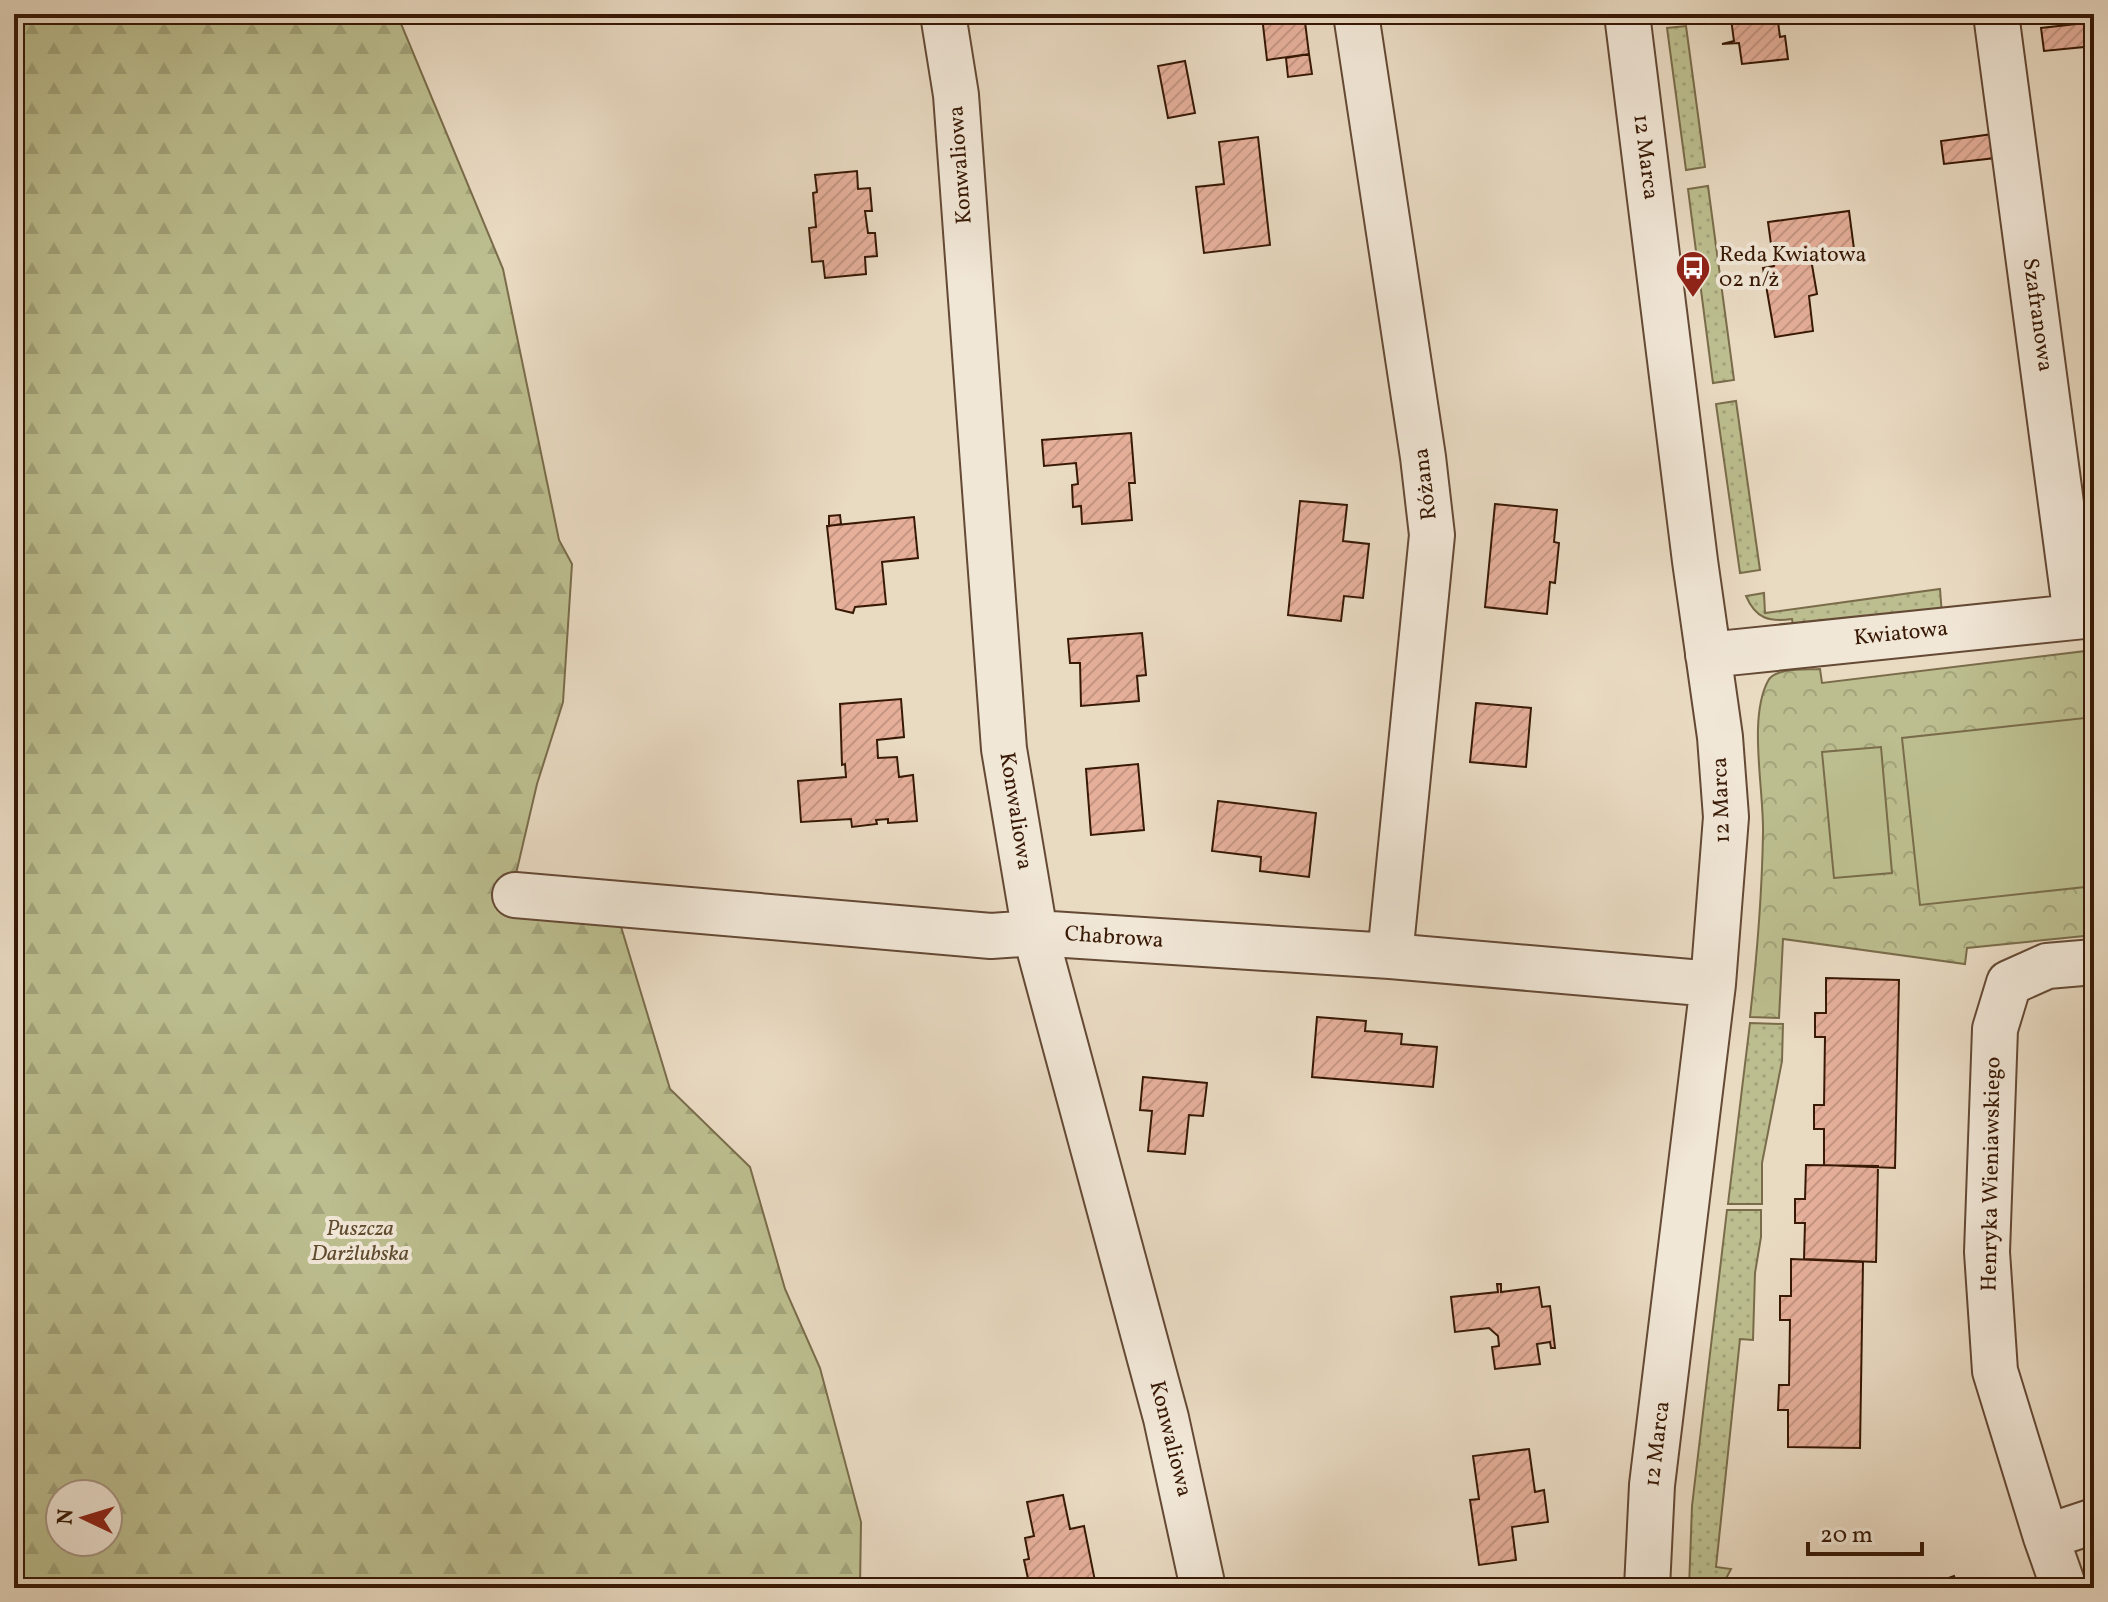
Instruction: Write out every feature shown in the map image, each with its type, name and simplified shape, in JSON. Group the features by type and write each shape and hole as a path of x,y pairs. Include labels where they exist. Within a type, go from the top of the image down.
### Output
{"street":[{"name":"Konwaliowa","path":"943,14 956,95 1004,749 1035,933 1166,1418 1203,1588"},
{"name":"Różana","path":"1356,14 1432,535 1390,956"},
{"name":"12 Marca","path":"1627,14 1720,737 1726,817 1713,984 1652,1485 1647,1588"},
{"name":"Szafranowa","path":"1996,14 2085,616"},
{"name":"Kwiatowa","path":"1708,655 2085,616"},
{"name":"Chabrowa","path":"515,895 991,936 1035,933 1390,956 1713,984"},
{"name":"Henryka Wieniawskiego","path":"2064,1588 1995,1371 1987,1252 1995,1029 2009,983 2047,966 2094,962"},
{"path":"2046,1537 2094,1521"}],"green space":[{"name":"Puszcza Darżlubska","path":"14,14 397,14 503,269 559,540 572,564 563,702 537,784 515,878 619,920 670,1089 750,1167 785,1289 820,1368 861,1522 860,1588 14,1588"},
{"path":"1686,26 1705,167 1686,170 1667,28"},
{"path":"1708,186 1734,380 1713,383 1688,189"},
{"path":"1736,401 1760,570 1740,573 1716,404"},
{"path":"1940,589 1942,615 1794,632 1792,619 1764,617 1754,610 1746,596 1764,593 1765,613"},
{"path":"2094,650 2094,935 1967,948 1965,964 1783,939 1779,1018 1750,1017 1762,856 1759,714 1768,681 1777,673 1792,670 1820,669 1822,683"},
{"path":"2094,717 2094,886 1920,905 1902,738"},
{"path":"1881,747 1892,873 1834,878 1822,752"},
{"path":"1750,1023 1783,1024 1782,1061 1762,1163 1762,1204 1728,1204"},
{"path":"1727,1210 1761,1210 1753,1340 1740,1339 1716,1567 1731,1569 1721,1588 1689,1588 1692,1506"}],"building":[{"path":"1304,14 1309,54 1267,60 1262,16"},
{"path":"1777,14 1780,37 1785,36 1788,59 1742,64 1739,43 1722,44 1734,41 1731,19"},
{"path":"2094,22 2094,46 2044,51 2041,28"},
{"path":"1309,54 1312,74 1288,77 1286,58"},
{"path":"1185,61 1195,113 1168,118 1158,66"},
{"path":"1993,134 1995,158 1944,164 1941,141"},
{"path":"1258,137 1270,245 1204,253 1196,187 1224,184 1219,142"},
{"path":"857,171 858,189 870,188 872,211 865,211 868,233 875,233 877,256 865,257 866,274 825,278 823,261 812,262 809,228 816,227 815,175"},
{"path":"1849,211 1854,249 1822,253 1812,265 1817,294 1809,296 1813,331 1775,337 1763,268 1774,266 1768,222"},
{"path":"1131,433 1135,483 1129,483 1132,520 1082,524 1081,506 1073,507 1072,485 1078,484 1076,463 1044,466 1042,440"},
{"path":"1300,501 1347,505 1343,541 1369,544 1363,598 1344,596 1341,621 1288,615"},
{"path":"1495,504 1557,510 1554,542 1559,543 1555,583 1550,582 1547,614 1485,607"},
{"path":"840,515 841,524 829,526 829,516"},
{"path":"914,517 918,558 882,562 886,604 855,607 853,613 836,609 827,526"},
{"path":"1142,633 1146,675 1137,676 1139,701 1081,706 1080,663 1070,663 1068,639"},
{"path":"901,699 904,737 877,740 878,758 897,757 899,777 913,775 917,821 888,823 888,819 876,820 877,824 852,827 851,819 801,822 798,781 846,777 845,764 842,765 840,704"},
{"path":"1476,703 1531,708 1526,767 1470,762"},
{"path":"1138,764 1144,830 1091,835 1086,769"},
{"path":"1218,801 1316,813 1309,877 1260,871 1261,857 1212,851"},
{"path":"1826,978 1899,980 1895,1168 1824,1165 1824,1129 1814,1129 1814,1105 1824,1105 1825,1037 1815,1037 1815,1013 1826,1013"},
{"path":"1317,1017 1366,1021 1365,1031 1402,1034 1401,1044 1437,1047 1433,1087 1312,1077"},
{"path":"1143,1077 1207,1083 1203,1116 1189,1115 1185,1154 1148,1151 1152,1111 1140,1110"},
{"path":"1806,1165 1878,1166 1876,1262 1804,1259 1805,1223 1795,1223 1795,1199 1805,1199"},
{"path":"1791,1259 1863,1262 1860,1448 1788,1447 1788,1410 1778,1410 1779,1385 1789,1385 1790,1320 1780,1320 1780,1296 1791,1296"},
{"path":"1497,1284 1501,1284 1501,1292 1539,1287 1542,1307 1550,1306 1555,1348 1551,1348 1550,1342 1537,1344 1540,1364 1495,1369 1492,1347 1499,1346 1498,1336 1489,1328 1455,1332 1451,1297 1498,1292"},
{"path":"1529,1449 1535,1492 1544,1490 1548,1522 1512,1527 1516,1560 1479,1565 1470,1500 1479,1499 1473,1456"},
{"path":"1063,1495 1070,1529 1084,1526 1095,1581 1075,1588 1030,1588 1024,1560 1029,1559 1025,1538 1034,1536 1027,1502"},
{"path":"1954,1576 1958,1588 1921,1588"}],"place":[{"name":"Reda Kwiatowa 02 n/ż","path":"1693,299"}]}
